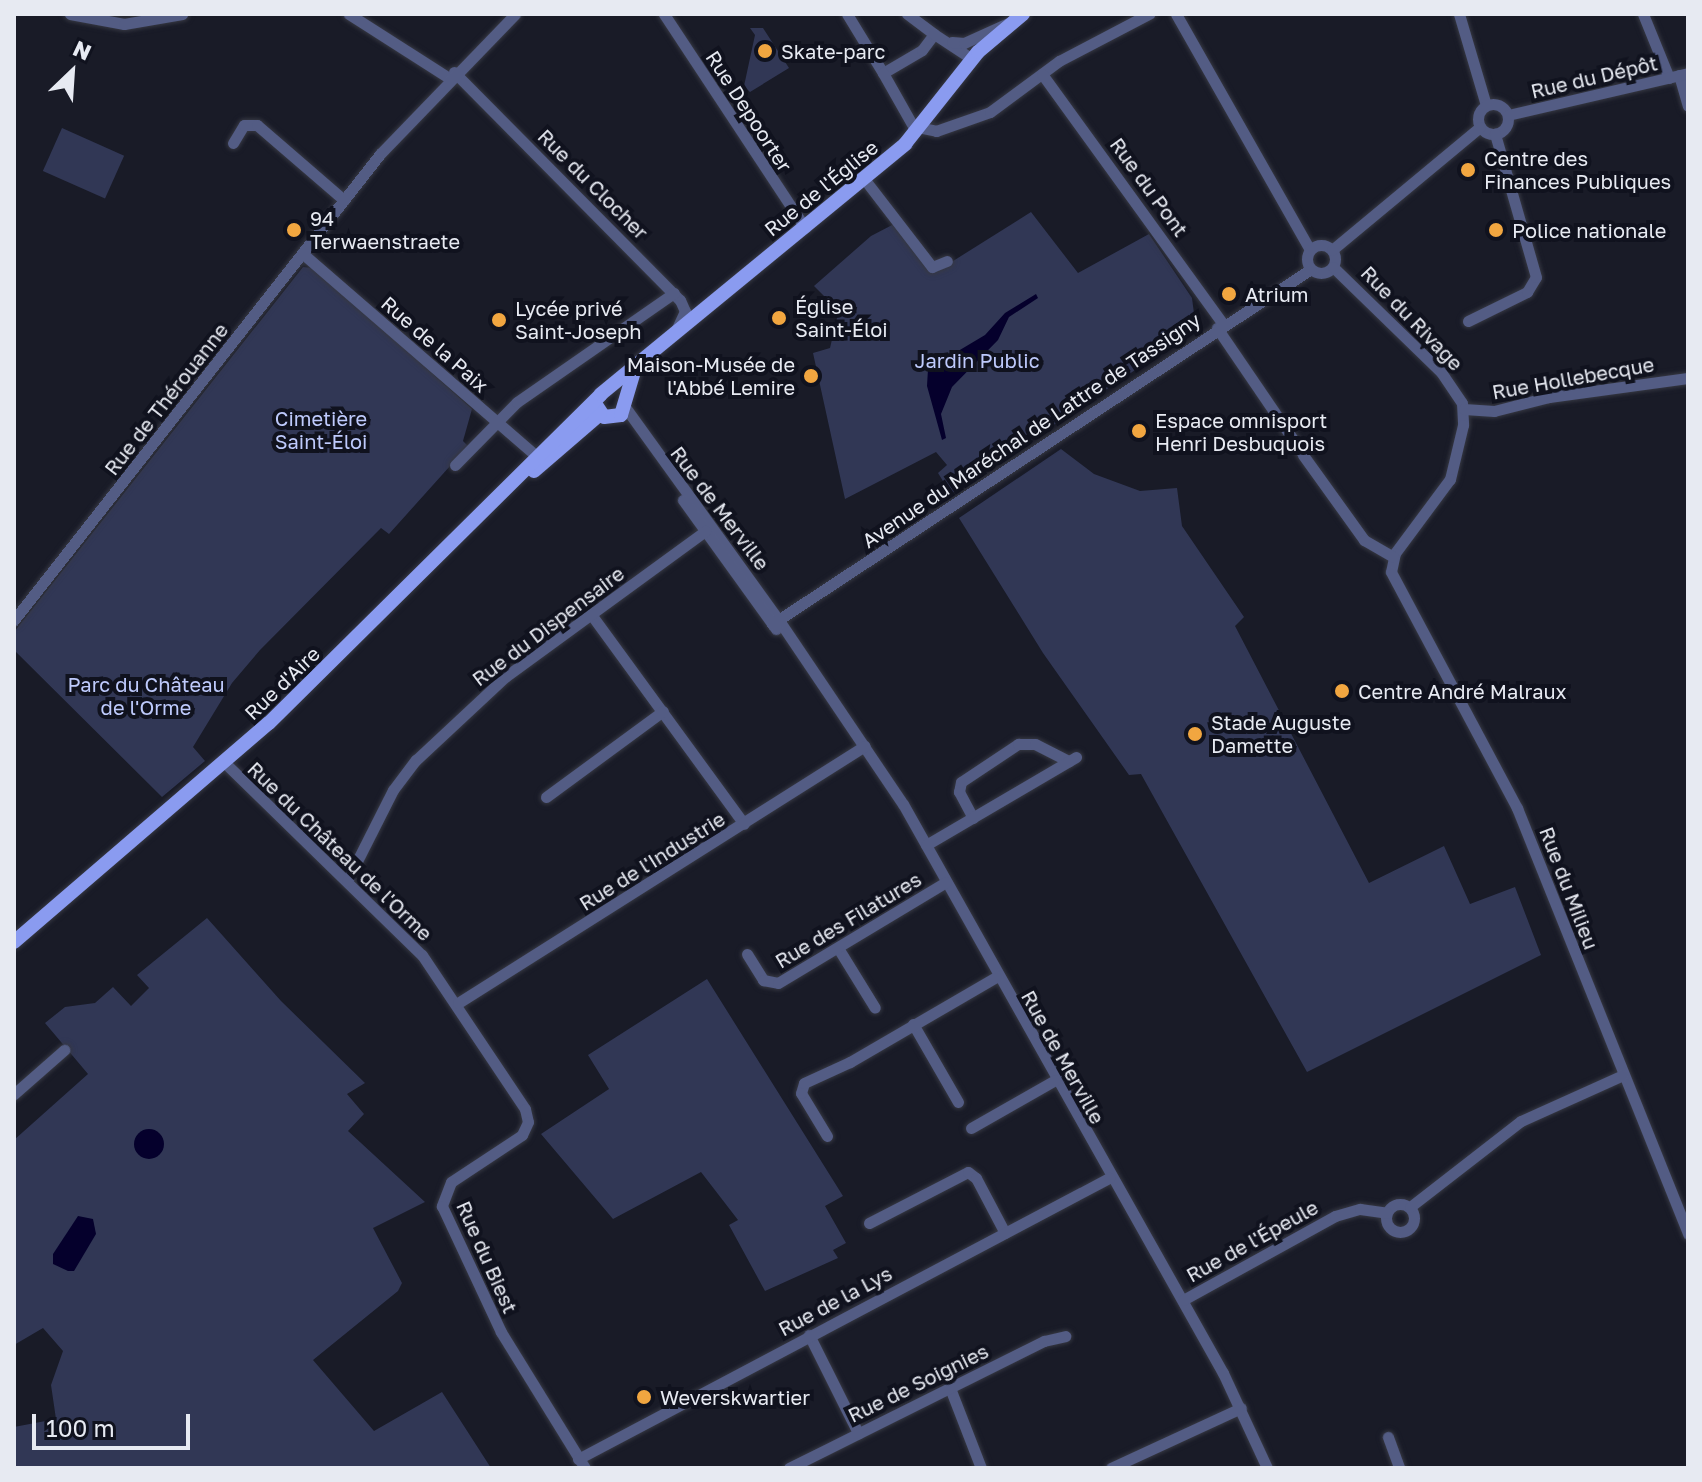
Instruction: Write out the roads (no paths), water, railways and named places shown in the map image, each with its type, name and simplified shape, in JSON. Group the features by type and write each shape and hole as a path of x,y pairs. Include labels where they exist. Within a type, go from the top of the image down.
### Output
{"main road":[{"name":"Rue de l'Église","path":"676,329 865,180 917,130 972,59 1009,23 1023,14"},
{"name":"Rue d'Aire","path":"14,942 225,763 540,460 602,394 676,329"},
{"name":"Rue d'Aire","path":"540,460 625,402 637,364"},
{"path":"602,394 625,402"},
{"path":"602,394 607,416"}],"street":[{"path":"70,14 124,24 182,14"},
{"name":"Rue du Clocher","path":"349,14 451,75 674,293"},
{"name":"Rue de Thérouanne","path":"14,620 344,200 451,75 515,14"},
{"name":"Rue Depoorter","path":"664,14 805,228"},
{"path":"847,14 917,130 936,131 982,115 1042,74 1149,14"},
{"path":"907,14 934,34 952,42 972,59"},
{"path":"1176,14 1310,250 1311,269 1324,272 1333,267 1332,250"},
{"path":"1459,14 1486,105"},
{"path":"1643,14 1679,76 1688,106"},
{"name":"Rue de l'Église","path":"952,42 964,43 1009,23"},
{"path":"883,73 926,47 934,34"},
{"name":"Rue du Pont","path":"1042,74 1075,116 1364,540 1392,563"},
{"name":"Rue du Dépôt","path":"1508,115 1679,76"},
{"path":"1486,105 1500,105 1508,115 1506,127 1495,134"},
{"path":"1480,127 1478,116 1486,105"},
{"path":"233,143 244,125 257,125 344,200"},
{"path":"1332,250 1480,127"},
{"path":"1468,321 1522,295 1536,277 1495,134 1480,127"},
{"path":"865,180 932,267 947,261"},
{"path":"1310,250 1320,245 1332,250"},
{"name":"Rue de la Paix","path":"302,253 540,460"},
{"name":"Rue du Rivage","path":"1333,267 1441,372 1464,409"},
{"name":"Avenue du Maréchal de Lattre de Tassigny","path":"775,621 1311,269"},
{"path":"455,465 496,420 674,293 686,309 676,329"},
{"name":"Rue Hollebecque","path":"1464,409 1494,411 1549,397 1688,378"},
{"name":"Rue de Merville","path":"625,402 864,746 926,845 1109,1178 1183,1300 1241,1408 1267,1468"},
{"path":"1392,563 1447,486 1464,409"},
{"name":"Rue de Merville","path":"607,416 634,433 775,621"},
{"name":"Rue du Dispensaire","path":"347,881 393,790 416,760 505,677 593,617 705,531"},
{"name":"Rue du Milieu","path":"1392,563 1517,808 1688,1234"},
{"path":"593,617 744,824"},
{"path":"546,797 663,711"},
{"path":"926,845 973,818 1073,759 1035,744 1018,744 961,782 959,792 973,818"},
{"name":"Rue de l'Industrie","path":"458,1003 864,746"},
{"name":"Rue du Château de l'Orme","path":"225,763 415,948 458,1003"},
{"name":"Rue des Filatures","path":"747,954 768,984 778,983 946,882"},
{"path":"838,948 875,1008"},
{"path":"827,1136 801,1085 998,976"},
{"name":"Rue du Biest","path":"458,1003 525,1109 528,1122 518,1139 448,1186 443,1210 501,1332 581,1463"},
{"path":"913,1024 958,1102"},
{"path":"14,1094 64,1050"},
{"path":"1410,1207 1414,1222 1403,1232 1390,1227 1387,1213 1395,1204 1410,1207 1521,1121 1623,1075"},
{"path":"971,1128 1055,1080"},
{"path":"869,1223 968,1172 976,1178 1005,1233"},
{"name":"Rue de la Lys","path":"581,1463 809,1335 1109,1178"},
{"name":"Rue de l'Épeule","path":"1183,1300 1335,1216 1360,1209 1387,1213"},
{"path":"809,1335 858,1433"},
{"name":"Rue de Soignies","path":"789,1468 1044,1341 1065,1336"},
{"path":"950,1388 981,1468"},
{"path":"1111,1468 1241,1408"},
{"path":"1388,1437 1399,1468"}],"place":[{"name":"Skate-parc","path":"765,51"},
{"name":"Centre des Finances Publiques","path":"1468,170"},
{"name":"94 Terwaenstraete","path":"294,230"},
{"name":"Police nationale","path":"1496,230"},
{"name":"Atrium","path":"1229,294"},
{"name":"Église Saint-Éloi","path":"779,318"},
{"name":"Lycée privé Saint-Joseph","path":"499,320"},
{"name":"Maison-Musée de l'Abbé Lemire","path":"811,376"},
{"name":"Espace omnisport Henri Desbuquois","path":"1139,431"},
{"name":"Centre André Malraux","path":"1342,691"},
{"name":"Stade Auguste Damette","path":"1195,734"},
{"name":"Weverskwartier","path":"644,1397"}],"park label":[{"name":"Jardin Public","path":"977,360"},
{"name":"Cimetière Saint-Éloi","path":"321,430"},
{"name":"Parc du Château de l'Orme","path":"146,696"}]}
